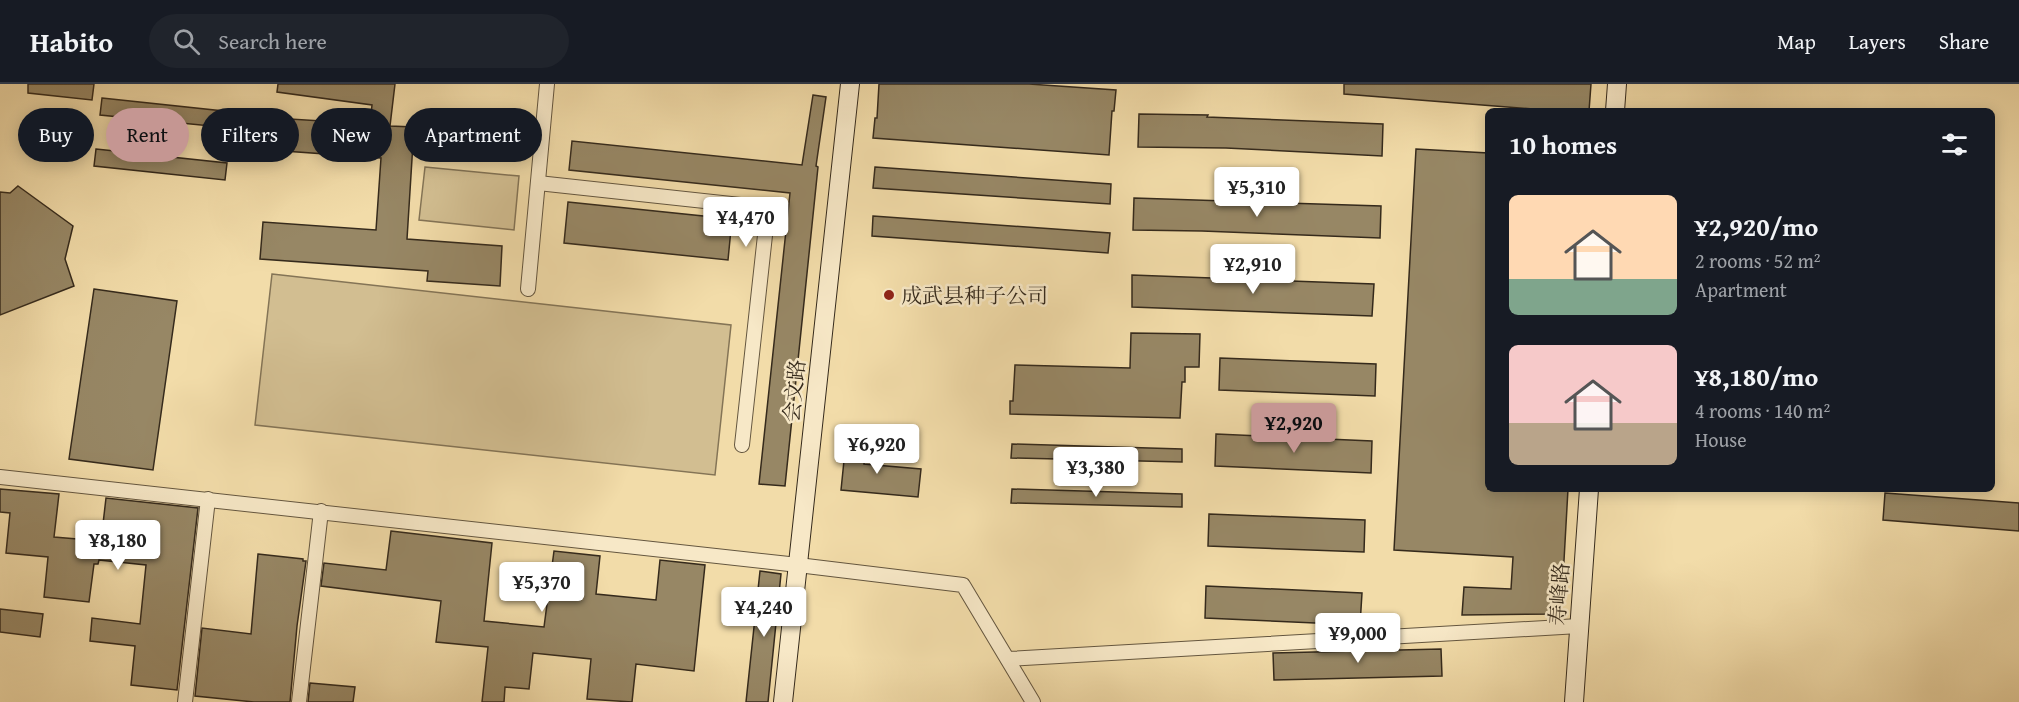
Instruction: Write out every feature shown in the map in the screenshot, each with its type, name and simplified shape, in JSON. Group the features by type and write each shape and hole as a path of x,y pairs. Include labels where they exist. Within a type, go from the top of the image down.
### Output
{"street":[{"path":"528,289 547,84"},
{"name":"会文路","path":"783,702 850,84"},
{"path":"1615,108 1617,84"},
{"path":"538,183 768,208 742,445"},
{"path":"0,477 321,511 963,585 1034,702"},
{"name":"寿峰路","path":"1574,702 1589,492"},
{"path":"185,702 208,499"},
{"path":"299,702 321,511"},
{"path":"1008,659 1579,626"}],"shaded area":[{"path":"425,167 519,176 514,230 419,220"},
{"path":"272,274 731,325 715,475 255,425"}],"building":[{"path":"28,84 94,84 92,100 28,93"},
{"path":"278,84 395,84 392,109 372,108 372,105 277,92"},
{"path":"879,84 1029,84 1116,90 1109,155 873,138"},
{"path":"1344,84 1591,84 1589,108 1519,108 1344,94"},
{"path":"813,95 826,97 816,166 818,167 785,486 759,484 790,193 569,170 572,141 802,165"},
{"path":"102,98 201,109 201,125 189,124 189,108 106,108 106,116 100,115"},
{"path":"1139,114 1208,115 1207,117 1383,124 1382,156 1226,148 1138,147"},
{"path":"299,120 311,120 311,153 299,152"},
{"path":"392,126 404,127 404,162 412,162 407,239 502,246 500,286 427,281 428,271 260,259 263,222 376,230 381,162 392,162"},
{"path":"96,149 106,150 106,162 189,162 189,159 227,163 225,180 94,166"},
{"path":"1416,149 1485,153 1485,492 1568,492 1561,614 1462,615 1464,587 1511,589 1513,557 1394,550"},
{"path":"875,167 1111,184 1110,204 873,188"},
{"path":"18,186 73,226 65,259 74,286 0,315 0,192 10,193"},
{"path":"1134,198 1381,206 1380,238 1133,230"},
{"path":"568,202 732,219 728,260 564,243"},
{"path":"873,216 1110,233 1108,253 872,236"},
{"path":"1132,275 1374,284 1372,316 1132,307"},
{"path":"94,289 177,301 153,470 69,459"},
{"path":"1131,333 1200,334 1199,367 1185,367 1180,418 1010,414 1015,365 1130,368"},
{"path":"1220,358 1376,364 1375,396 1219,390"},
{"path":"1216,434 1372,441 1371,473 1215,466"},
{"path":"846,441 866,443 864,464 921,469 918,497 841,490"},
{"path":"1012,444 1182,449 1182,462 1011,458"},
{"path":"0,489 59,494 54,537 101,541 106,498 198,508 177,690 131,685 135,646 90,641 92,618 140,624 146,565 99,560 98,564 94,564 89,602 44,597 48,557 6,553 10,513 0,512"},
{"path":"1012,489 1182,494 1182,507 1011,503"},
{"path":"1885,493 2019,503 2019,531 1883,520"},
{"path":"1209,514 1365,520 1364,552 1208,546"},
{"path":"391,531 492,543 484,621 544,627 554,551 600,556 596,594 656,600 660,560 705,565 694,671 636,664 632,702 587,699 591,659 533,653 529,689 505,687 504,702 482,702 488,647 436,642 441,601 321,586 324,563 386,570"},
{"path":"258,554 306,561 290,702 254,702 195,696 202,628 251,634"},
{"path":"760,571 781,574 768,702 746,702"},
{"path":"1206,586 1362,593 1360,625 1205,618"},
{"path":"0,609 43,614 40,637 0,632"},
{"path":"1441,649 1442,676 1274,680 1273,653"},
{"path":"310,683 355,687 353,702 308,702"}],"place":[{"name":"成武县种子公司","path":"889,295"}]}
